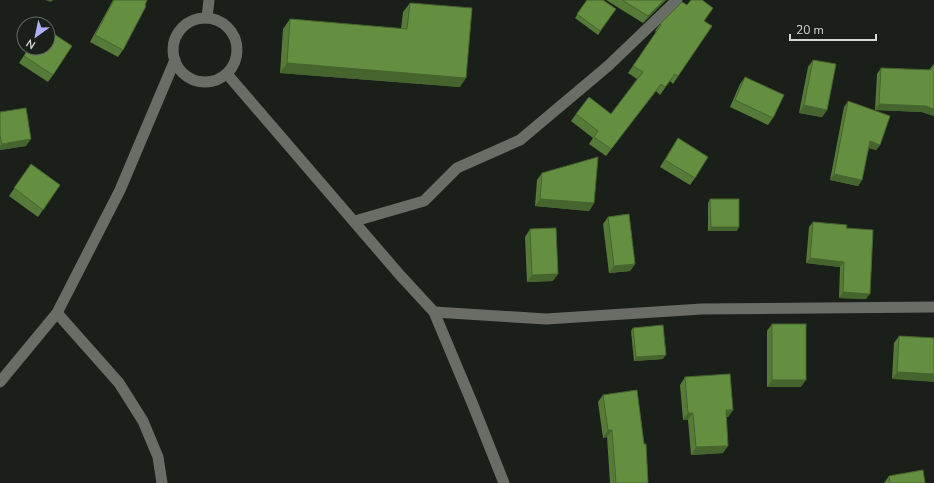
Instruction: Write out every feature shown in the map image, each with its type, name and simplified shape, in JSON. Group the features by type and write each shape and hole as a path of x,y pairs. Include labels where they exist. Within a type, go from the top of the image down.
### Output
{"street":[{"path":"207,17 209,0"},
{"path":"355,221 424,201 457,168 520,140 608,66 677,0"},
{"path":"207,17 219,21 229,28 236,39 238,51 235,64 227,74 216,80 204,82 191,79 181,71 175,60 173,48 176,36 183,26 194,19 207,17"},
{"path":"0,382 57,313 120,190 175,60"},
{"path":"227,74 399,274 434,312 504,483"},
{"path":"434,312 546,319 702,309 934,307"},
{"path":"57,313 119,383 143,421 158,457 162,483"}],"building":[{"path":"114,0 147,0 146,6 123,50 95,35"},
{"path":"587,0 603,0 616,9 600,31 577,14"},
{"path":"622,0 664,0 648,16"},
{"path":"691,0 702,0 713,8 704,21 712,26 678,76 675,74 665,87 661,84 611,149 594,137 598,131 576,114 589,97 611,114 643,72 633,66 661,25 660,24 682,2 687,5"},
{"path":"410,3 472,8 466,78 287,63 290,19 407,29"},
{"path":"56,35 72,46 53,75 24,56 56,56"},
{"path":"813,60 836,64 827,110 804,105"},
{"path":"933,65 934,109 926,106 879,104 881,68 931,70"},
{"path":"745,77 784,95 773,118 735,100"},
{"path":"848,101 890,116 880,145 870,141 862,180 834,174"},
{"path":"26,108 31,139 2,144 0,135 0,112"},
{"path":"678,138 708,157 695,178 665,160"},
{"path":"598,157 594,203 540,199 542,173"},
{"path":"31,164 60,185 43,210 14,188"},
{"path":"710,199 739,199 739,227 711,227"},
{"path":"629,214 635,264 614,266 608,217"},
{"path":"813,222 847,225 846,228 873,230 870,294 843,292 844,262 810,258"},
{"path":"556,228 558,274 532,275 530,229"},
{"path":"772,324 806,324 806,380 772,380"},
{"path":"663,325 666,355 636,357 633,328"},
{"path":"899,336 934,338 934,374 897,372"},
{"path":"730,374 733,410 726,410 728,446 696,447 693,413 688,413 685,377"},
{"path":"637,390 644,444 646,444 648,483 616,483 612,430 608,430 603,395"},
{"path":"923,470 925,483 890,483 889,476"}]}
